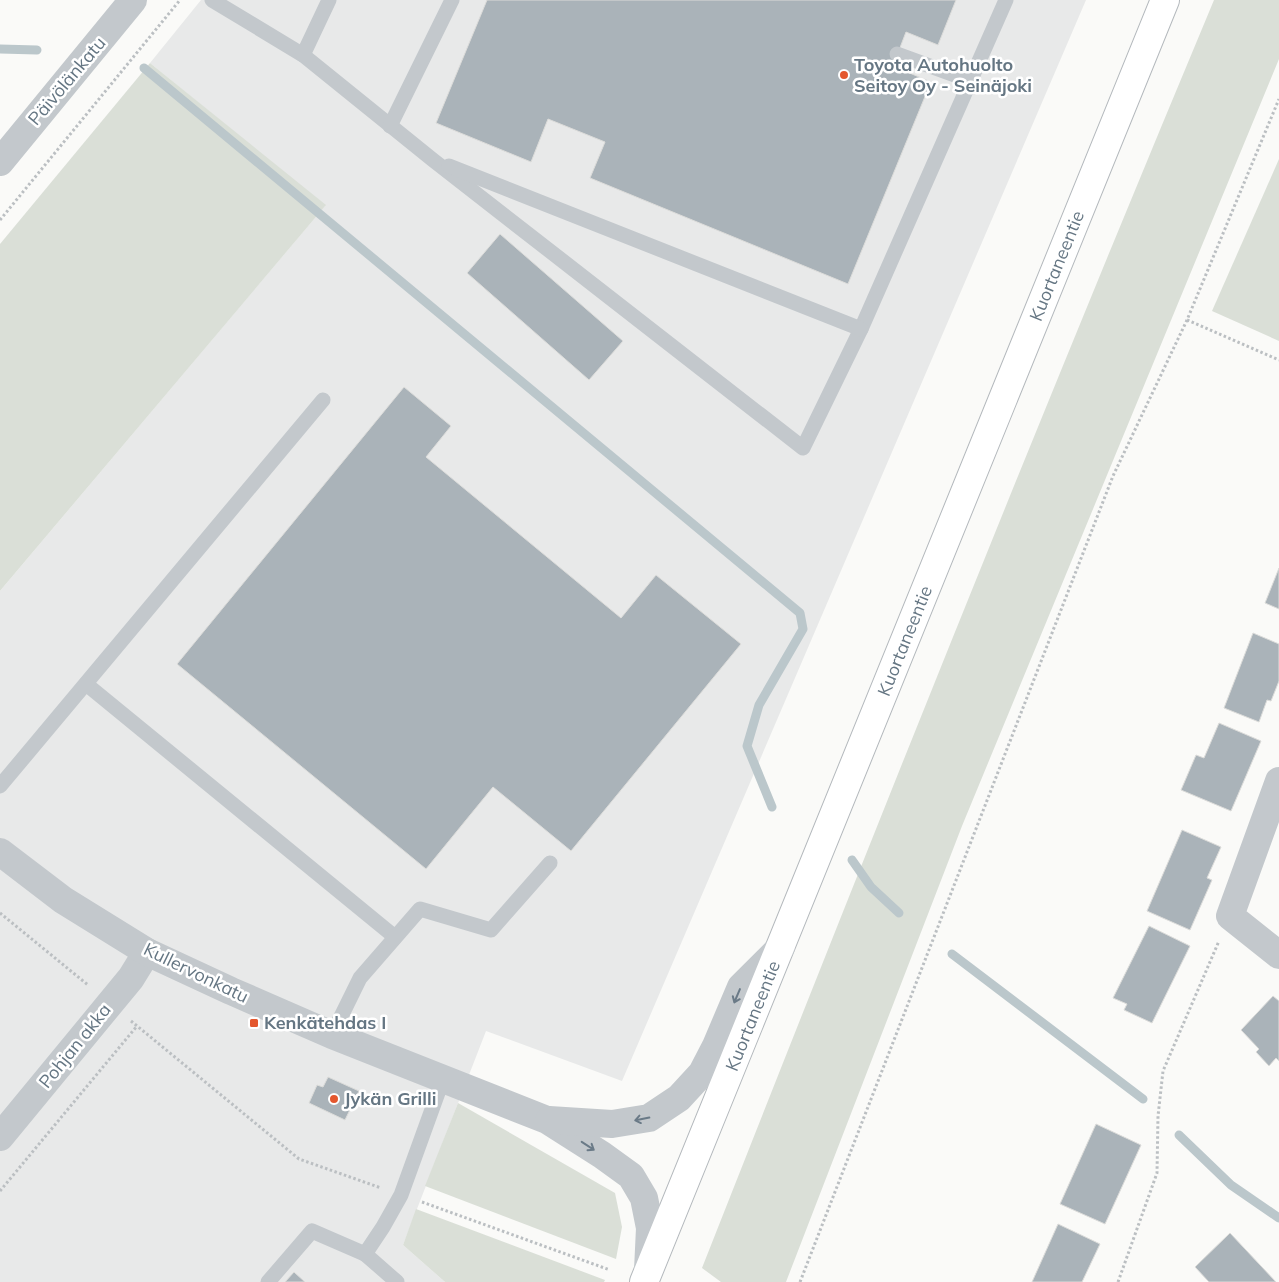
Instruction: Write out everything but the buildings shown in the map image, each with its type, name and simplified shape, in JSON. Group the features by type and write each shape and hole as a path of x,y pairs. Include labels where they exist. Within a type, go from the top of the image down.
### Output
{"highway":[{"name":"Kuortaneentie","path":"646,1277 1166,0"}],"street":[{"name":"Päivölänkatu","path":"0,162 134,0"},
{"path":"1279,781 1230,916 1279,955"},
{"name":"Kullervonkatu","path":"0,852 62,900 147,952 332,1035 547,1120 632,1176 644,1198 650,1228 646,1277"},
{"name":"Kullervonkatu","path":"547,1120 612,1124 649,1118 680,1098 702,1073 716,1046 741,987 781,947"},
{"name":"Pohjan akka","path":"0,1137 131,978 147,952"}],"lane":[{"path":"212,0 303,55 433,160 803,448 861,330 1006,0"},
{"path":"303,55 329,0"},
{"path":"390,126 452,0"},
{"path":"897,54 971,80"},
{"path":"433,160 861,330"},
{"path":"0,786 323,400"},
{"path":"86,684 395,937"},
{"path":"332,1035 360,978 420,909 491,930 550,863"},
{"path":"365,1254 401,1195 443,1079"},
{"path":"268,1282 312,1231 365,1254 398,1282"}],"path":[{"path":"0,220 180,0"},
{"path":"800,1282 1113,476 1187,320 1279,99"},
{"path":"1187,320 1279,360"},
{"path":"0,913 299,1159 610,1270"},
{"path":"1118,1282 1157,1173 1158,1116 1163,1071 1230,916"},
{"path":"0,1191 137,1026"}],"shaded area":[{"path":"201,0 1086,0 622,1081 486,1031 403,1245 445,1282 0,1282 0,591 325,206 150,63"},
{"path":"1214,0 1279,0 1279,59 962,826 786,1282 721,1282 702,1268 1083,316"},
{"path":"150,63 326,205 0,591 0,244"},
{"path":"1279,159 1279,341 1212,311"},
{"path":"458,1103 615,1193 622,1227 616,1259 425,1186"},
{"path":"416,1209 605,1280 604,1282 445,1282 403,1245"}],"waterway":[{"path":"0,49 37,50"},
{"path":"144,68 800,613 803,629 759,705 747,746 772,807"},
{"path":"852,860 871,887 899,913"},
{"path":"952,954 1143,1099"},
{"path":"1179,1135 1231,1185 1279,1218"}],"place":[{"name":"Toyota Autohuolto Seitoy Oy - Seinäjoki","path":"844,75"},
{"name":"Kenkätehdas I","path":"254,1023"},
{"name":"Jykän Grilli","path":"334,1099"}]}
